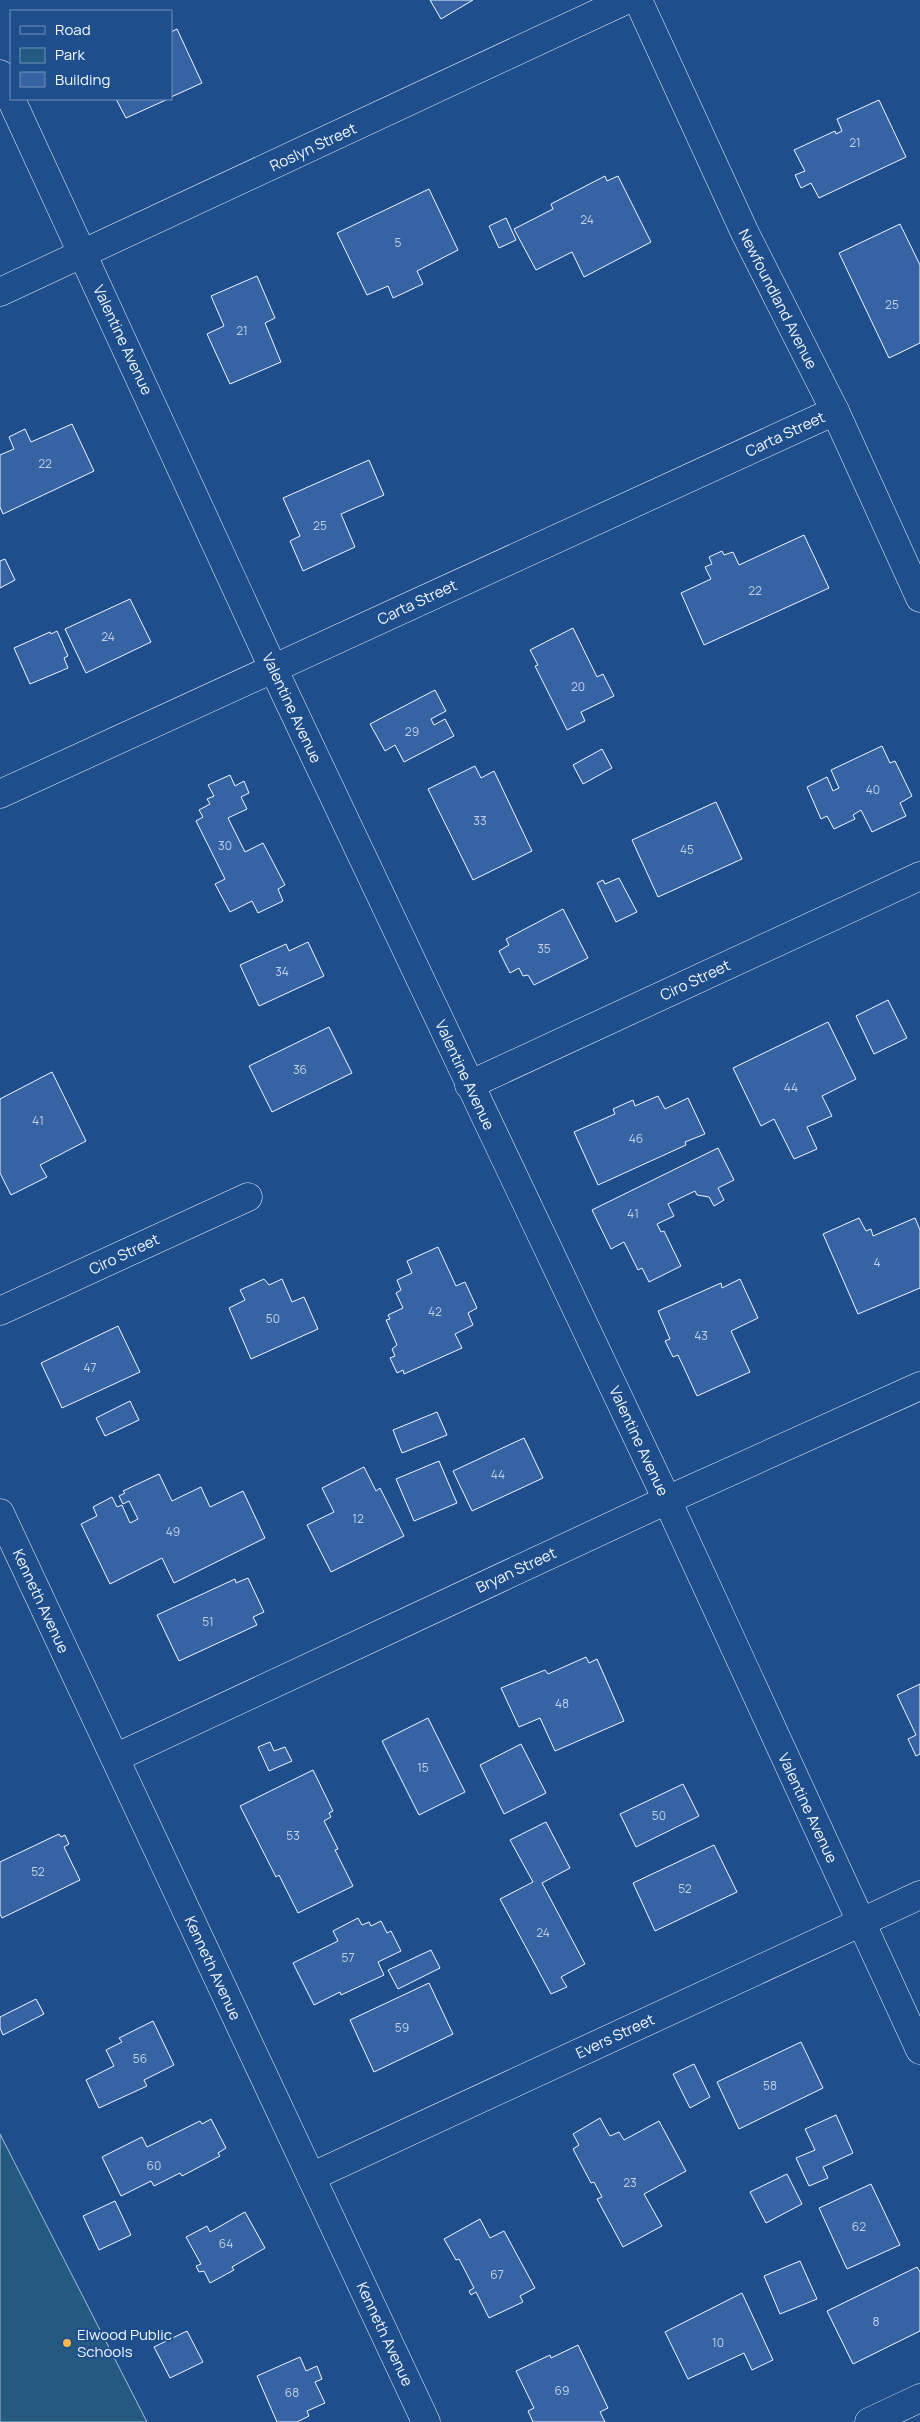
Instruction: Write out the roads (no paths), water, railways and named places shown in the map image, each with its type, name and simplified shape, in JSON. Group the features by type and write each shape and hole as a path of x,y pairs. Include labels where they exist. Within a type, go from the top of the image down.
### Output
{"street":[{"name":"Roslyn Street","path":"0,292 626,0"},
{"name":"Newfoundland Avenue","path":"638,0 744,233 835,411 920,598"},
{"name":"Valentine Avenue","path":"0,74 10,96"},
{"name":"Valentine Avenue","path":"12,100 273,668 667,1500 920,2050"},
{"name":"Carta Street","path":"0,794 835,411"},
{"name":"Ciro Street","path":"469,1085 920,876"},
{"name":"Ciro Street","path":"0,1311 248,1197"},
{"name":"Bryan Street","path":"115,1758 667,1500 920,1386"},
{"name":"Kenneth Avenue","path":"0,1513 426,2422"},
{"name":"Evers Street","path":"311,2177 920,1895"},
{"path":"869,2422 920,2398"}],"place":[{"name":"Elwood Public Schools","path":"67,2343"}]}
